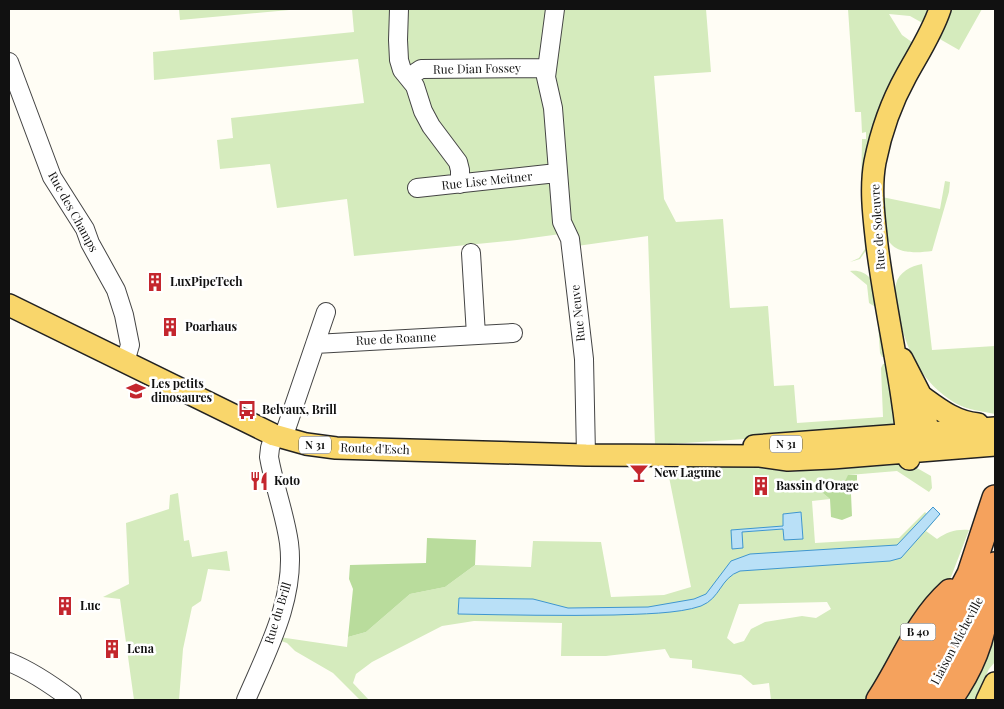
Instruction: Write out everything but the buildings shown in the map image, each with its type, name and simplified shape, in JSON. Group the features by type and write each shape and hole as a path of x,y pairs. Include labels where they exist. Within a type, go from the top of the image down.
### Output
{"highway":[{"name":"B 40","path":"949,700 973,662 980,638 985,573 995,498"},
{"name":"B 40","path":"880,700 911,642 928,617 946,596 985,573"},
{"name":"Liaison Micheville","path":"901,700 925,660 985,573"},
{"name":"Liaison Micheville","path":"924,700 943,671 985,573"}],"main road":[{"name":"Rue de Soleuvre","path":"893,339 877,239 873,196 874,164 893,104 935,24 940,9"},
{"name":"Route d'Esch","path":"9,305 278,436 306,444 336,448 658,456"},
{"path":"893,339 906,369 921,396 926,419 912,445"},
{"path":"893,339 912,445"},
{"path":"921,396 947,415 968,424 995,427"},
{"name":"N 31","path":"729,456 760,464 788,467 912,445 995,427"},
{"name":"N 31","path":"658,456 760,456 788,460 832,458 851,448 912,445 995,453"},
{"name":"N 31","path":"658,456 735,448 995,445"},
{"path":"987,700 995,683"}],"street":[{"path":"399,9 398,40 399,60 402,70 416,86 423,111 431,126 458,162 460,184"},
{"name":"Rue Neuve","path":"555,9 546,77 553,108 562,222 570,239 584,359 586,455"},
{"name":"Rue des Champs","path":"9,62 52,177 84,229 116,290 130,345 125,362"},
{"name":"Rue Dian Fossey","path":"409,78 421,69 546,68"},
{"name":"Rue Lise Meitner","path":"417,188 557,173"},
{"path":"472,253 476,335"},
{"name":"Rue du Brill","path":"246,700 268,648 285,599 290,572 289,542 269,457 270,448 278,436 326,312"},
{"name":"Rue de Roanne","path":"315,344 513,332"},
{"path":"9,662 45,680 72,700"}],"green space":[{"path":"179,9 237,10 300,9 180,20"},
{"path":"352,9 706,9 711,72 654,76 664,199 676,222 723,219 730,308 768,306 774,386 794,385 797,423 883,417 881,368 883,364 888,364 896,421 881,430 655,445 648,236 577,246 575,232 517,240 354,256 347,199 277,208 270,164 220,169 217,140 233,138 231,118 364,103 358,59 154,80 153,52 354,32"},
{"path":"848,9 933,9 926,25 910,16 889,14 902,35 916,45 869,139 872,146 867,249 860,259 850,262 859,258 865,249 861,193 862,139 866,139 866,132 862,133 861,112 855,112"},
{"path":"950,9 982,9 959,50 938,38"},
{"path":"945,181 950,182 949,192 932,251 906,252 894,247 886,233 882,197 940,209"},
{"path":"922,264 932,350 995,346 995,414 964,407 949,399 929,381 913,358 901,325 895,292 900,276 910,268"},
{"path":"850,271 859,271 871,279 878,304 887,357 882,357 880,353 877,308 869,303 867,285"},
{"path":"736,464 788,472 910,464 931,476 932,488 929,492 897,471 849,475 843,485 819,490 830,499 812,501 815,543 899,538 925,512 927,514 933,507 940,514 926,531 937,539 944,534 969,530 951,577 868,700 771,700 769,683 753,685 741,675 692,668 692,660 670,658 665,649 606,656 561,656 562,623 474,621 442,626 372,662 356,674 353,683 369,700 360,700 333,673 295,651 287,643 278,640 279,637 347,647 348,637 366,632 410,594 445,587 475,565 531,567 533,541 601,542 611,597 664,595 691,587 667,467","holes":["801,513 803,539 784,529 742,532 783,526 783,514","827,602 831,609 816,618 802,616 765,622 751,629 744,641 734,644 727,638 739,604"]},
{"path":"848,475 857,475 857,481 851,494 852,516 842,520 831,517 830,499 819,490 823,484 843,485"},
{"path":"178,493 184,541 189,540 192,557 227,551 230,571 208,569 201,601 192,607 183,649 179,700 134,700 120,599 103,597 129,584 126,523 169,509 170,495"},
{"path":"427,538 476,540 475,565 445,587 410,594 366,632 348,637 353,589 349,579 350,565 426,563"},
{"path":"995,601 995,662 989,669 975,700 957,700"}],"water":[{"path":"933,507 940,514 901,558 890,561 740,571 728,578 708,602 692,609 614,615 458,614 459,598 533,599 568,608 648,607 694,599 706,594 731,561 750,554 897,545"},
{"path":"801,512 803,539 784,540 783,529 742,532 743,548 732,549 731,530 783,526 783,514"}],"place":[{"name":"LuxPipeTech","path":"155,282"},
{"name":"Poarhaus","path":"170,327"},
{"name":"Les petits dinosaures","path":"136,391"},
{"name":"Belvaux, Brill","path":"247,410"},
{"name":"New Lagune","path":"639,473"},
{"name":"Koto","path":"259,481"},
{"name":"Bassin d'Orage","path":"761,486"},
{"name":"Luc","path":"65,606"},
{"name":"Lena","path":"112,649"}]}
